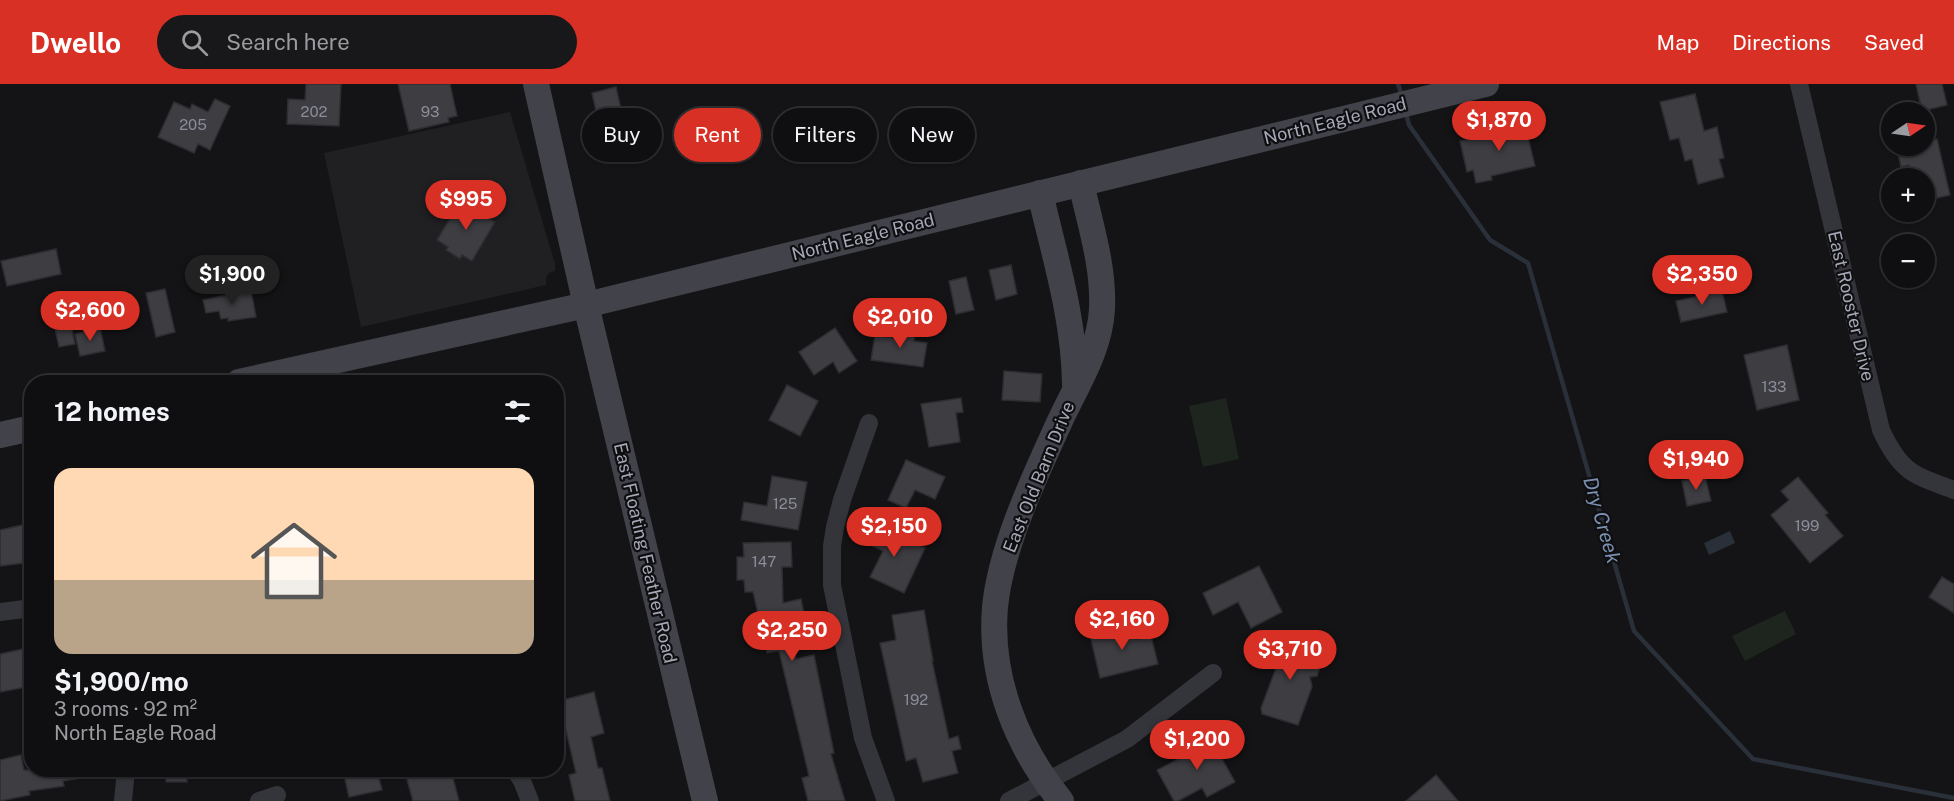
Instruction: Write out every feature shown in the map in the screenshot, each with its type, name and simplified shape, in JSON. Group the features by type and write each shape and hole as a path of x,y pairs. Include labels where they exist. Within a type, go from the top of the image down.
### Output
{"main road":[{"name":"East Floating Feather Road","path":"536,84 586,305 705,801"},
{"name":"North Eagle Road","path":"270,375 586,305 1486,84"},
{"name":"East Old Barn Drive","path":"1053,791 1025,749 997,669 995,607 1008,549 1038,469 1094,350 1102,309 1100,267 1081,183"},
{"name":"East Old Barn Drive","path":"1040,193 1070,320 1075,388"},
{"path":"0,435 24,430"}],"street":[{"name":"East Rooster Drive","path":"1799,84 1881,430 1891,452 1902,466 1922,479 1954,490"},
{"path":"869,423 835,527 832,546 832,585 838,624 849,663 863,738 886,801"},
{"path":"0,612 24,609"},
{"path":"1009,801 1053,791 1127,739 1213,673"},
{"path":"123,801 125,777"},
{"path":"519,777 530,801"},
{"path":"259,801 277,795"}],"shaded area":[{"path":"510,112 555,264 555,271 549,273 546,278 546,285 361,327 324,153"},
{"path":"1226,398 1239,459 1203,467 1189,406"},
{"path":"1730,531 1735,543 1709,555 1704,543"},
{"path":"1785,611 1796,634 1745,661 1732,636"}],"building":[{"path":"306,84 341,84 339,126 287,124 288,99 305,100"},
{"path":"398,84 450,84 457,116 448,118 449,122 409,131"},
{"path":"1916,84 1942,84 1947,105 1935,108 1935,102 1920,102"},
{"path":"616,87 621,108 595,108 592,93"},
{"path":"1695,94 1704,131 1717,127 1724,158 1719,159 1724,177 1698,184 1692,159 1685,161 1679,138 1670,140 1660,102"},
{"path":"215,99 230,106 210,150 198,144 194,153 158,137 174,102 190,109 192,104 208,112"},
{"path":"1530,119 1533,132 1527,133 1535,166 1491,176 1492,180 1476,183 1473,170 1467,172 1460,141 1502,132 1500,126"},
{"path":"1935,139 1937,139 1950,195 1935,198 1935,168 1910,168 1909,165 1901,167 1899,156 1935,156"},
{"path":"460,201 471,207 473,203 487,212 485,216 495,222 472,261 462,255 460,259 446,250 448,247 437,240"},
{"path":"56,249 61,274 7,286 1,261"},
{"path":"1011,265 1017,294 996,300 989,270"},
{"path":"966,277 974,310 956,314 949,281"},
{"path":"165,289 175,332 156,337 146,293"},
{"path":"251,290 256,317 228,321 228,318 221,319 219,311 206,313 203,300"},
{"path":"1722,291 1727,312 1681,322 1676,301"},
{"path":"70,320 75,344 59,347 54,324"},
{"path":"100,328 105,351 80,356 75,334"},
{"path":"835,328 857,361 839,373 833,362 814,375 799,352"},
{"path":"895,329 915,332 914,341 927,343 923,367 871,360 875,335 894,338"},
{"path":"1787,345 1799,400 1757,410 1744,355"},
{"path":"1004,371 1042,374 1040,402 1002,400"},
{"path":"787,385 818,401 800,436 769,420"},
{"path":"961,398 963,412 956,413 960,442 929,447 921,404"},
{"path":"906,460 945,477 935,499 915,490 906,508 888,500"},
{"path":"772,476 807,482 798,530 741,520 744,502 767,506"},
{"path":"1705,476 1711,501 1687,506 1682,481"},
{"path":"1798,477 1828,513 1825,515 1843,536 1810,563 1771,515 1789,500 1781,491"},
{"path":"872,524 925,548 904,593 870,577 883,551 864,542"},
{"path":"24,525 24,563 0,566 0,530"},
{"path":"791,542 792,567 782,567 783,603 801,599 806,623 789,627 796,659 814,655 834,753 831,754 845,801 808,801 802,778 809,776 779,651 767,653 753,592 745,592 744,580 737,580 737,557 744,557 743,543"},
{"path":"1259,566 1282,612 1251,628 1238,602 1213,615 1203,593"},
{"path":"1942,577 1954,584 1954,613 1929,597"},
{"path":"924,610 932,661 949,739 958,736 961,749 952,751 958,773 923,782 916,758 906,761 880,643 896,640 892,615"},
{"path":"1133,625 1136,639 1151,636 1158,664 1100,678 1090,635"},
{"path":"1296,634 1300,653 1322,662 1317,676 1310,677 1312,687 1298,725 1262,714 1261,708 1276,668 1271,638"},
{"path":"24,649 24,688 0,692 0,654"},
{"path":"594,692 604,733 591,737 598,768 602,768 610,801 575,801 569,775 576,773 564,722 564,700"},
{"path":"1206,730 1235,782 1207,797 1202,788 1174,801 1157,770 1196,750 1190,739"},
{"path":"21,755 24,777 87,777 63,781 64,786 29,791 30,795 0,801 0,760"},
{"path":"1436,775 1458,801 1406,801"},
{"path":"166,777 187,777 187,782 166,782"},
{"path":"345,777 379,777 382,790 349,797"},
{"path":"406,777 453,777 459,801 413,801"}],"waterway":[{"name":"Dry Creek","path":"1398,84 1402,96"},
{"name":"Dry Creek","path":"1406,113 1409,125 1490,240 1528,263 1634,631 1753,759 1954,798"}]}
